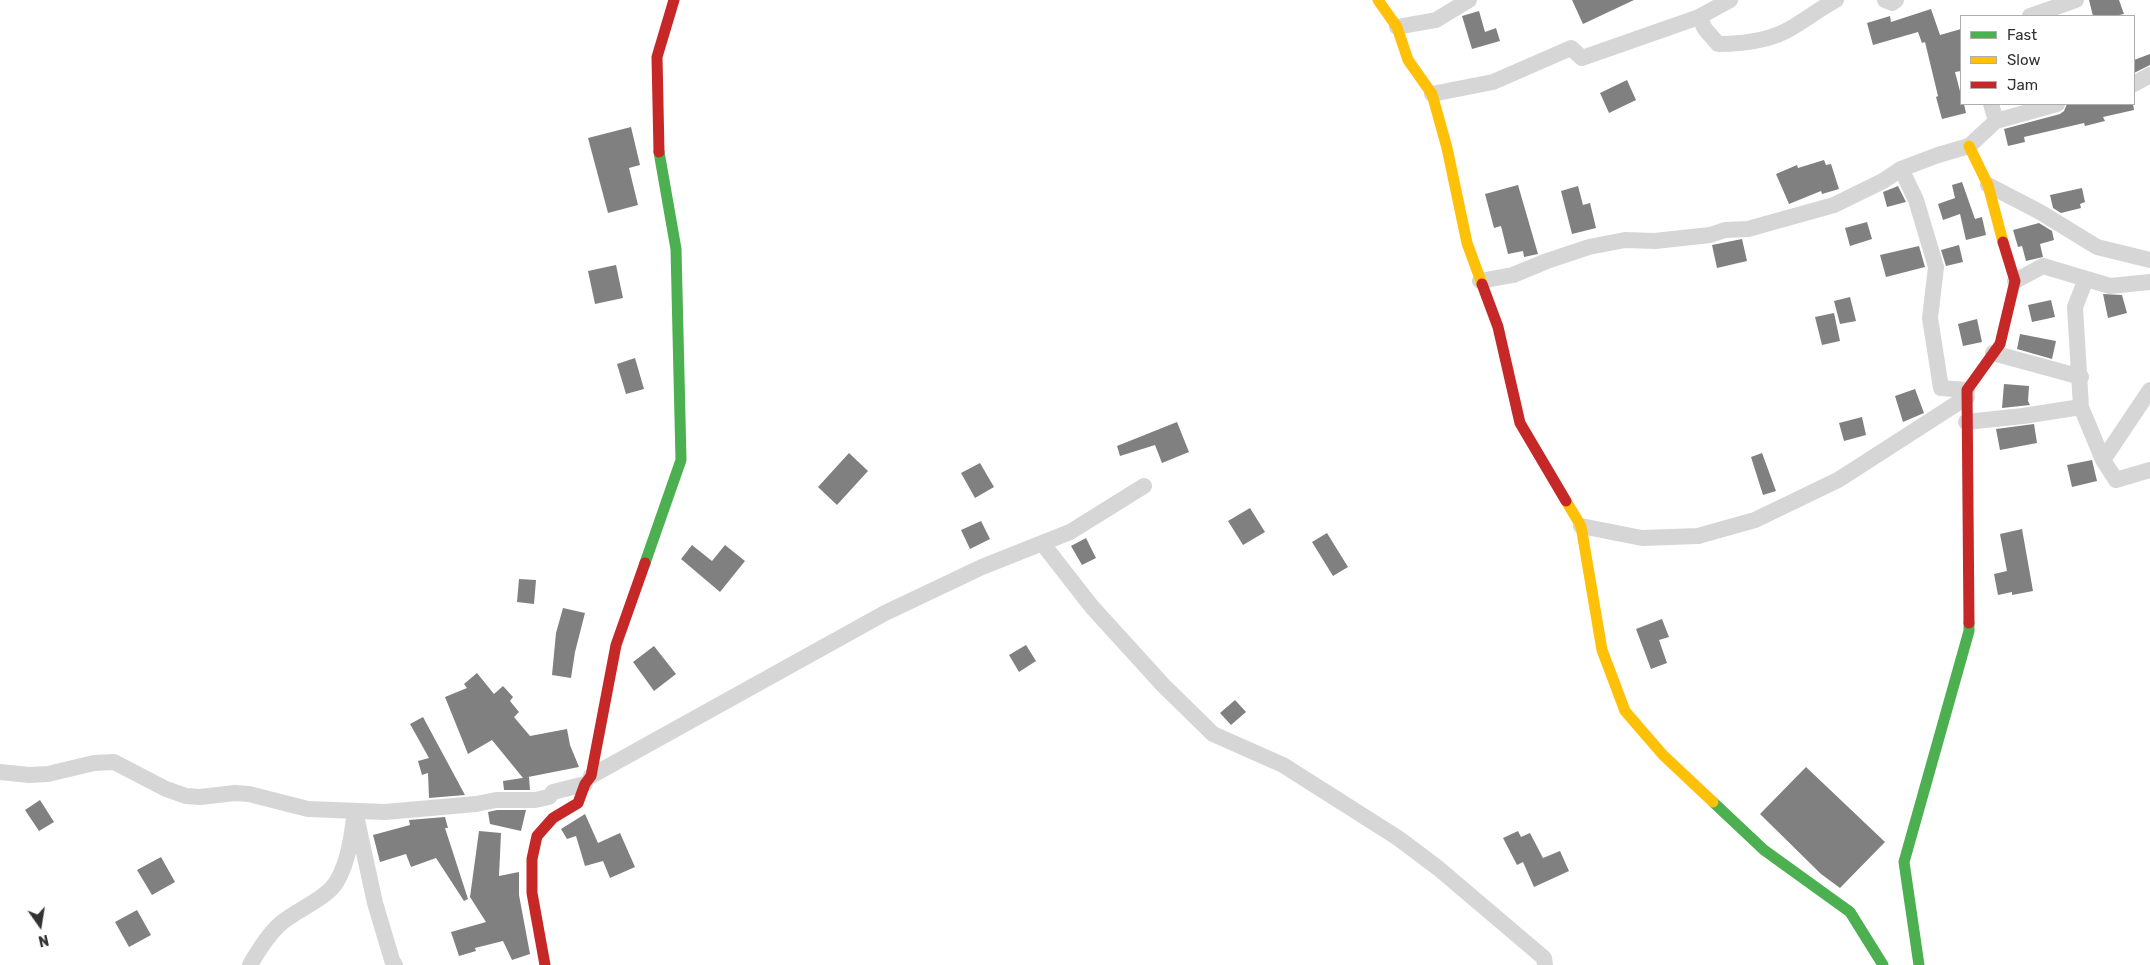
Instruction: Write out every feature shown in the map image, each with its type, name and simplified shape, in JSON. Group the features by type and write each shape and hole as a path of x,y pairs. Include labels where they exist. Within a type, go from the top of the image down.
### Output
{"street":[{"path":"545,965 532,893 532,859 537,836 554,818 578,803 588,780 598,750 616,645 681,460 676,249 659,152 657,57 674,0"},
{"path":"1378,0 1397,28 1408,60 1432,94 1447,148 1467,243 1498,327 1520,423 1582,526 1602,650 1625,711 1663,755 1764,850 1850,912 1883,965"},
{"path":"1397,28 1436,20 1468,0"},
{"path":"1432,94 1494,82 1571,48 1582,58 1699,17 1730,0"},
{"path":"1699,17 1705,29 1718,44 1745,44 1792,28 1836,0"},
{"path":"1884,0 1892,3 1896,0"},
{"path":"2033,15 2067,5"},
{"path":"2135,83 2150,75"},
{"path":"1991,105 1996,121"},
{"path":"1480,281 1514,275 1547,261 1589,247 1625,240 1655,241 1710,235 1725,230 1748,229 1834,205 1882,181 1901,169 1969,146 1996,121 2054,105"},
{"path":"1582,526 1642,538 1698,536 1755,520 1838,480 1967,394 2000,344 2014,281 1988,185 1969,146"},
{"path":"1901,169 1916,200 1936,267 1930,318 1941,388 1967,394"},
{"path":"1988,185 2040,212 2097,247 2150,260"},
{"path":"2014,281 2043,266 2110,286 2150,282"},
{"path":"2086,279 2075,307 2082,407 2103,460 2116,480 2150,470"},
{"path":"1993,353 2081,377"},
{"path":"2103,460 2150,390"},
{"path":"1919,965 1904,862 1969,631 1967,394"},
{"path":"1966,422 2082,407"},
{"path":"0,772 29,775 48,774 94,762 114,762 166,789 186,796 249,794 308,809 386,812 496,800 535,800 549,797 553,792 588,780 885,613 982,567 1070,532 1144,486"},
{"path":"1042,543 1092,607 1163,684 1213,734 1283,765 1398,838 1438,868 1544,958 1545,965"},
{"path":"250,965 258,950 280,924 316,900 337,882 350,845 355,811"},
{"path":"355,811 375,903 395,965"}],"building":[{"path":"1572,0 1634,0 1583,24"},
{"path":"2089,0 2119,0 2124,14 2119,15 2093,15"},
{"path":"1931,9 1940,35 1960,29 1960,71 1955,72 1960,91 1960,105 1964,105 1966,113 1942,119 1925,42 1922,43 1918,32 1873,45 1867,23 1890,16 1891,22"},
{"path":"1479,11 1485,32 1496,28 1500,41 1472,49 1462,16"},
{"path":"2150,54 2150,65 2135,72 2135,60"},
{"path":"1627,80 1636,100 1609,113 1600,93"},
{"path":"2067,105 2133,105 2134,110 2103,117 2105,121 2085,126 2084,123 2024,137 2025,142 2008,146 2004,129 2060,114"},
{"path":"631,127 640,165 629,168 638,205 608,213 588,138"},
{"path":"1824,160 1826,165 1831,164 1839,189 1822,194 1821,191 1789,204 1776,174 1797,165 1798,168"},
{"path":"1962,182 1975,219 1982,217 1986,235 1966,240 1960,214 1943,220 1938,204 1955,198 1952,185"},
{"path":"1518,185 1538,254 1524,257 1523,251 1508,254 1501,226 1494,228 1485,194"},
{"path":"1578,186 1583,205 1590,203 1596,228 1572,234 1561,191"},
{"path":"1898,186 1906,202 1887,207 1883,192"},
{"path":"2082,188 2085,202 2080,204 2081,208 2061,213 2053,208 2050,195"},
{"path":"1867,222 1872,239 1850,246 1845,228"},
{"path":"2039,223 2052,231 2054,240 2040,244 2043,257 2026,261 2022,246 2018,247 2013,230"},
{"path":"1742,239 1747,261 1717,268 1712,245"},
{"path":"1959,245 1963,262 1946,266 1941,250"},
{"path":"1919,246 1925,267 1886,277 1880,255"},
{"path":"616,265 623,298 595,304 588,271"},
{"path":"2103,294 2122,295 2127,313 2108,318"},
{"path":"1850,297 1856,321 1840,324 1834,301"},
{"path":"2051,300 2055,317 2032,322 2028,305"},
{"path":"1834,313 1840,341 1822,345 1815,317"},
{"path":"1977,319 1982,342 1963,346 1958,324"},
{"path":"2020,334 2056,341 2052,359 2017,349"},
{"path":"635,358 644,389 626,394 617,364"},
{"path":"2004,384 2029,386 2028,401 2030,405 2002,408"},
{"path":"1915,389 1924,413 1903,422 1895,396"},
{"path":"1862,417 1866,435 1844,441 1839,423"},
{"path":"1177,422 1189,452 1162,463 1155,445 1120,456 1117,446"},
{"path":"2034,424 2037,443 2000,450 1996,429"},
{"path":"849,453 868,471 837,505 818,487"},
{"path":"1762,453 1776,491 1763,495 1751,457"},
{"path":"2092,460 2097,481 2072,487 2067,465"},
{"path":"980,463 994,487 975,498 961,473"},
{"path":"1250,508 1265,532 1243,545 1228,521"},
{"path":"981,521 990,539 970,549 961,530"},
{"path":"2022,529 2033,591 2012,595 2012,592 1998,595 1994,574 2007,571 2000,534"},
{"path":"1327,533 1348,567 1333,576 1312,542"},
{"path":"1086,538 1096,558 1082,565 1071,546"},
{"path":"692,545 712,561 725,545 745,561 720,592 681,559"},
{"path":"519,579 536,580 534,604 517,602"},
{"path":"563,608 585,613 575,652 571,678 552,675 556,633"},
{"path":"1662,619 1669,637 1659,640 1667,663 1651,669 1636,629"},
{"path":"1026,645 1036,661 1019,672 1009,655"},
{"path":"654,646 676,674 654,691 633,662"},
{"path":"477,673 494,694 503,686 513,697 510,701 519,712 514,717 530,736 567,729 570,745 579,767 523,778 492,740 468,754 445,697 467,688 464,684"},
{"path":"1235,700 1246,712 1231,725 1220,713"},
{"path":"423,717 465,795 429,798 428,773 422,775 418,761 429,758 410,724"},
{"path":"1806,767 1885,842 1840,888 1821,874 1760,814"},
{"path":"529,777 530,790 504,790 503,781"},
{"path":"40,800 54,822 39,831 25,810"},
{"path":"497,810 526,810 521,831 490,824 488,812"},
{"path":"585,814 598,843 620,833 635,867 610,878 603,861 585,866 576,836 567,839 561,829"},
{"path":"445,817 448,828 445,828 468,899 464,901 436,858 411,867 406,854 380,862 373,835 410,825 409,820"},
{"path":"479,831 501,833 499,876 519,872 519,895 530,954 512,960 503,941 475,948 476,951 459,956 451,932 486,922 470,897"},
{"path":"1518,831 1521,837 1530,833 1543,858 1560,851 1569,871 1534,887 1523,862 1517,865 1503,838"},
{"path":"161,857 175,882 152,895 137,870"},
{"path":"137,910 151,935 129,947 115,922"}],"traffic: fast":[{"path":"645,563 681,460 676,249 659,152"},
{"path":"1919,965 1904,862 1969,631 1969,623"},
{"path":"1713,802 1764,850 1850,912 1883,965"}],"traffic: slow":[{"path":"1378,0 1397,27 1408,60 1432,94 1447,148 1467,243 1482,284"},
{"path":"1969,146 1988,185 2003,242"},
{"path":"1566,501 1581,526 1602,650 1625,711 1663,755 1713,802"}],"traffic: jam":[{"path":"659,152 657,57 674,0"},
{"path":"1969,623 1967,390 2000,344 2015,281 2003,242"},
{"path":"1482,284 1498,327 1520,423 1566,501"},
{"path":"545,965 532,893 532,859 537,836 553,818 578,803 585,784 591,776 616,645 645,563"}]}
